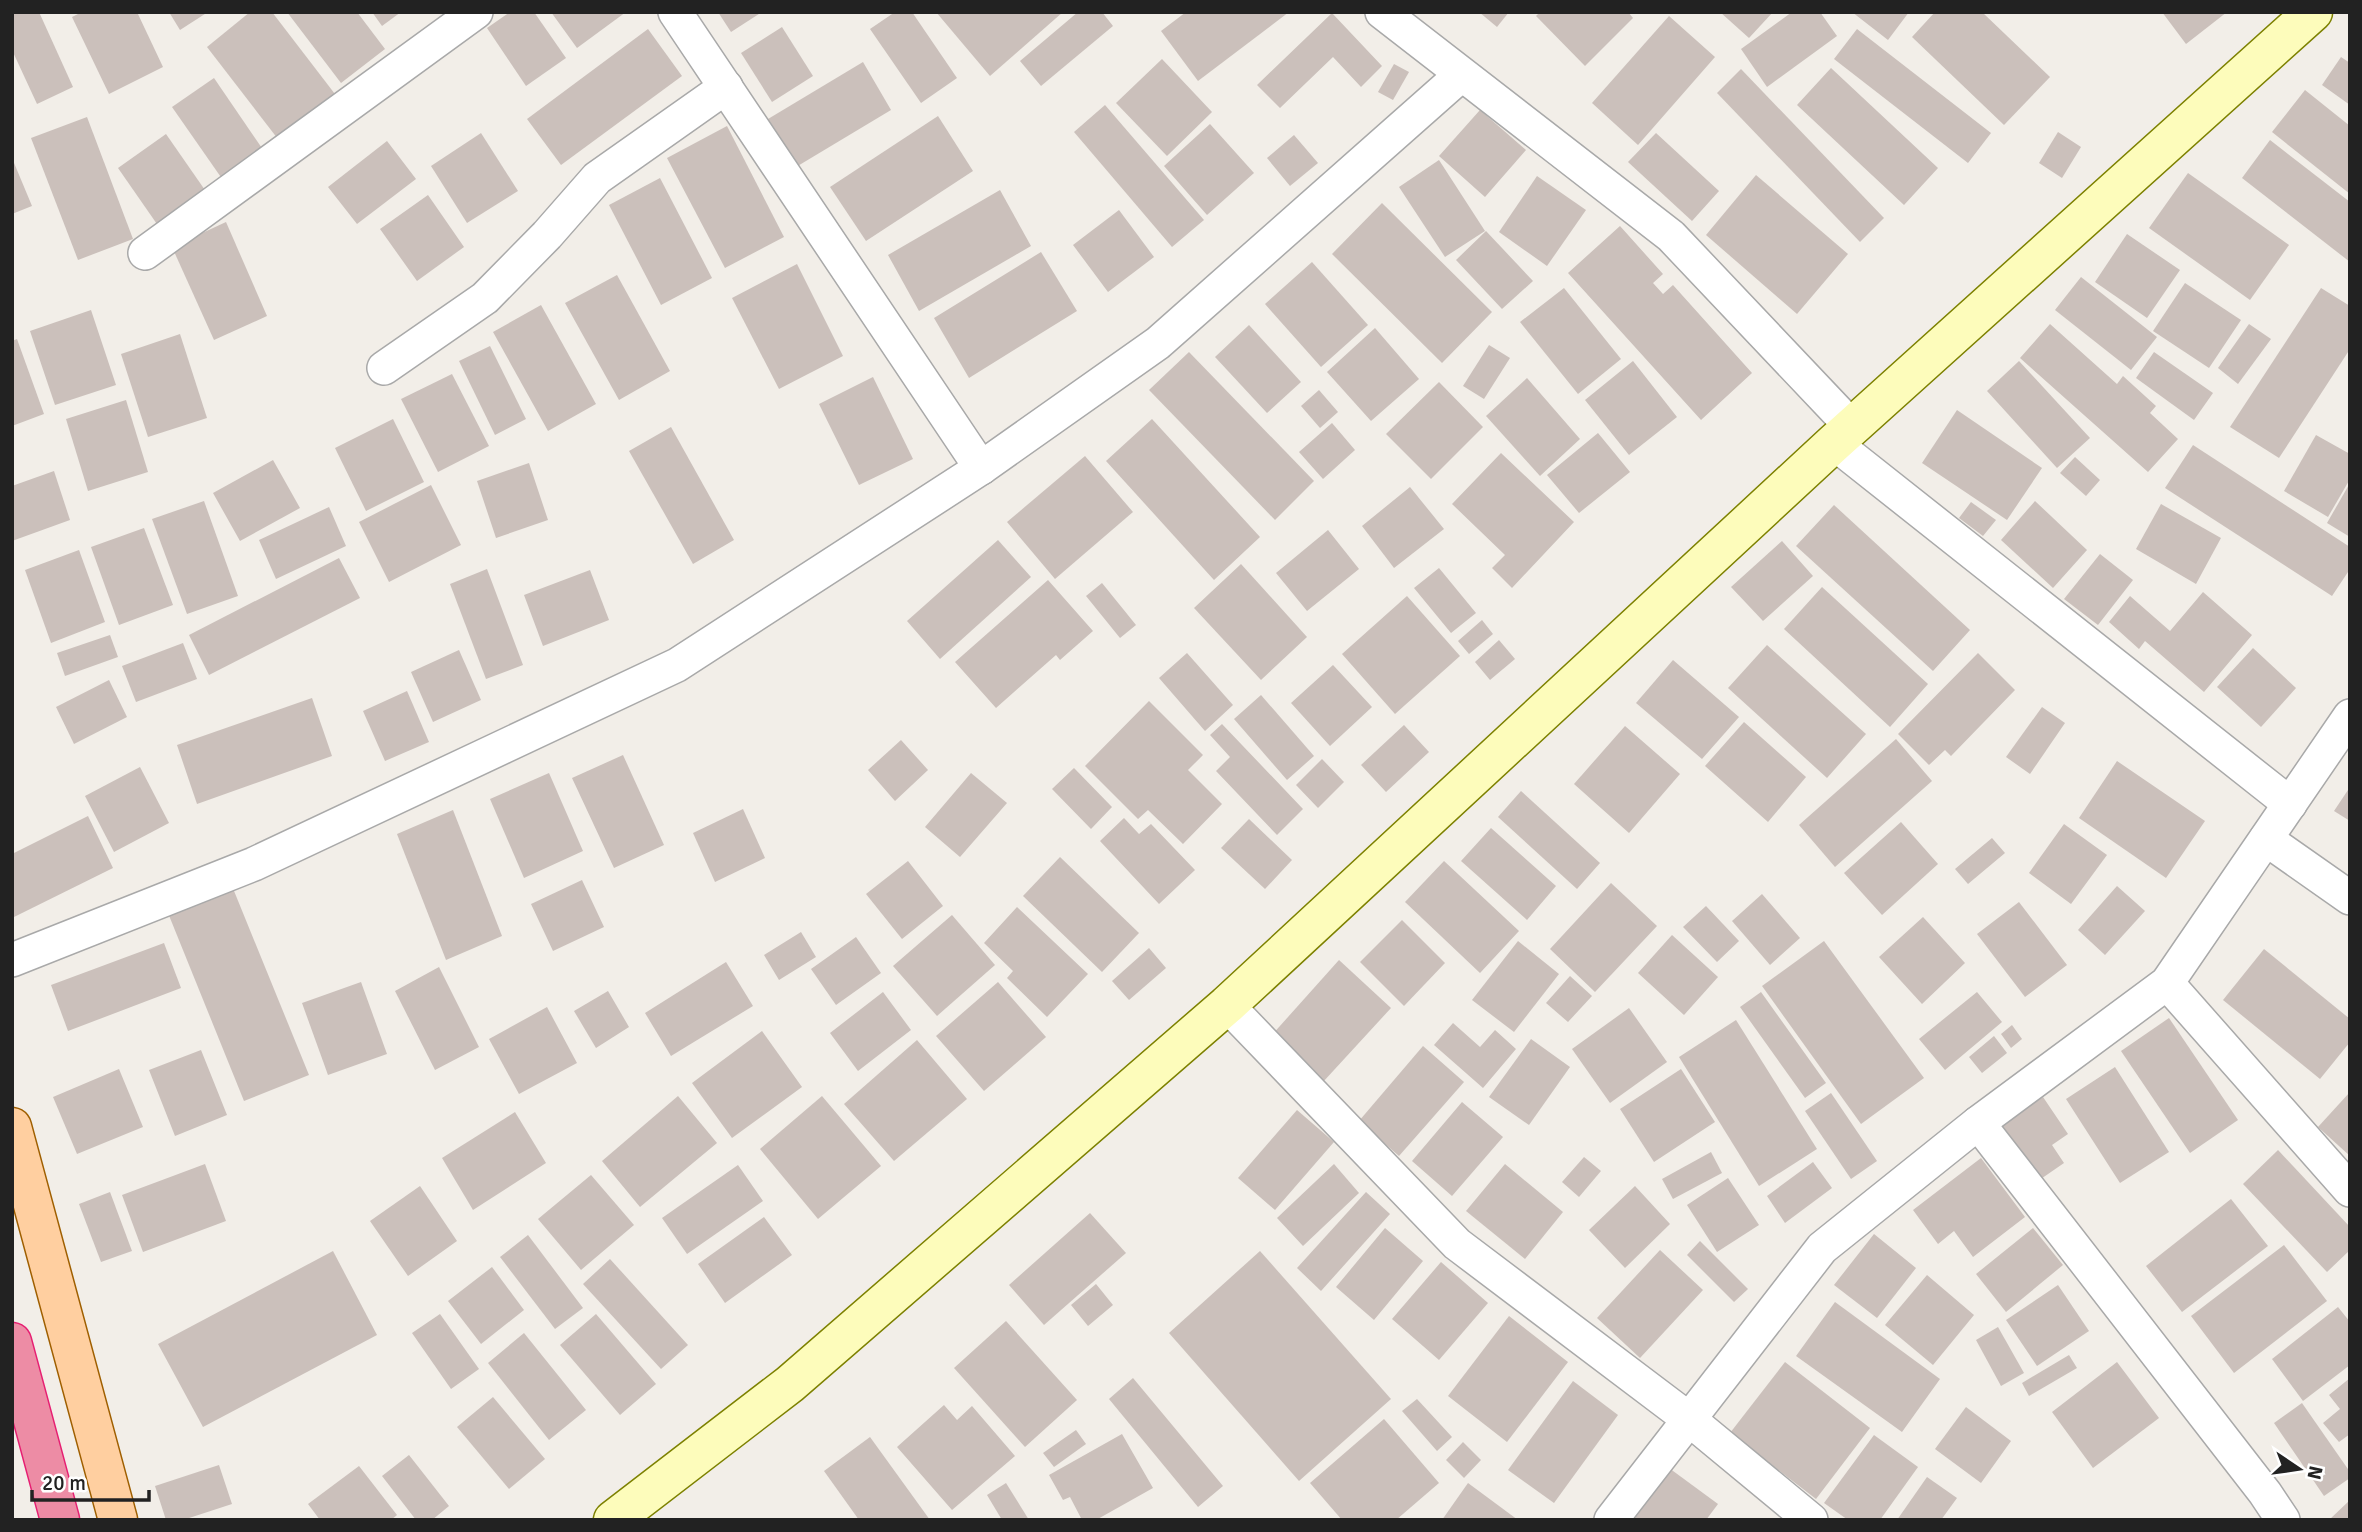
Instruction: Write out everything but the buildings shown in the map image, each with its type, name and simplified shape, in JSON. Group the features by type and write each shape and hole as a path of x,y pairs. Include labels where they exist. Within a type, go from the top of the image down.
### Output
{"highway":[{"path":"12,1342 60,1520"}],"main road":[{"path":"12,1127 118,1520"}],"street":[{"path":"145,253 476,12"},
{"path":"675,12 981,468"},
{"path":"1382,12 1671,236 1843,435 2290,804"},
{"path":"613,1520 790,1384 1227,1005 1843,435 2313,12"},
{"path":"12,960 254,864 677,665 981,468 1158,343 1461,75"},
{"path":"384,368 485,298 547,235 597,178 726,88"},
{"path":"1611,1520 1822,1248 1978,1123 2167,983 2350,716"},
{"path":"2266,839 2350,898"},
{"path":"2167,983 2350,1190"},
{"path":"1227,1005 1457,1244 1690,1420 1811,1520"},
{"path":"1978,1123 2265,1493 2283,1520"}]}
